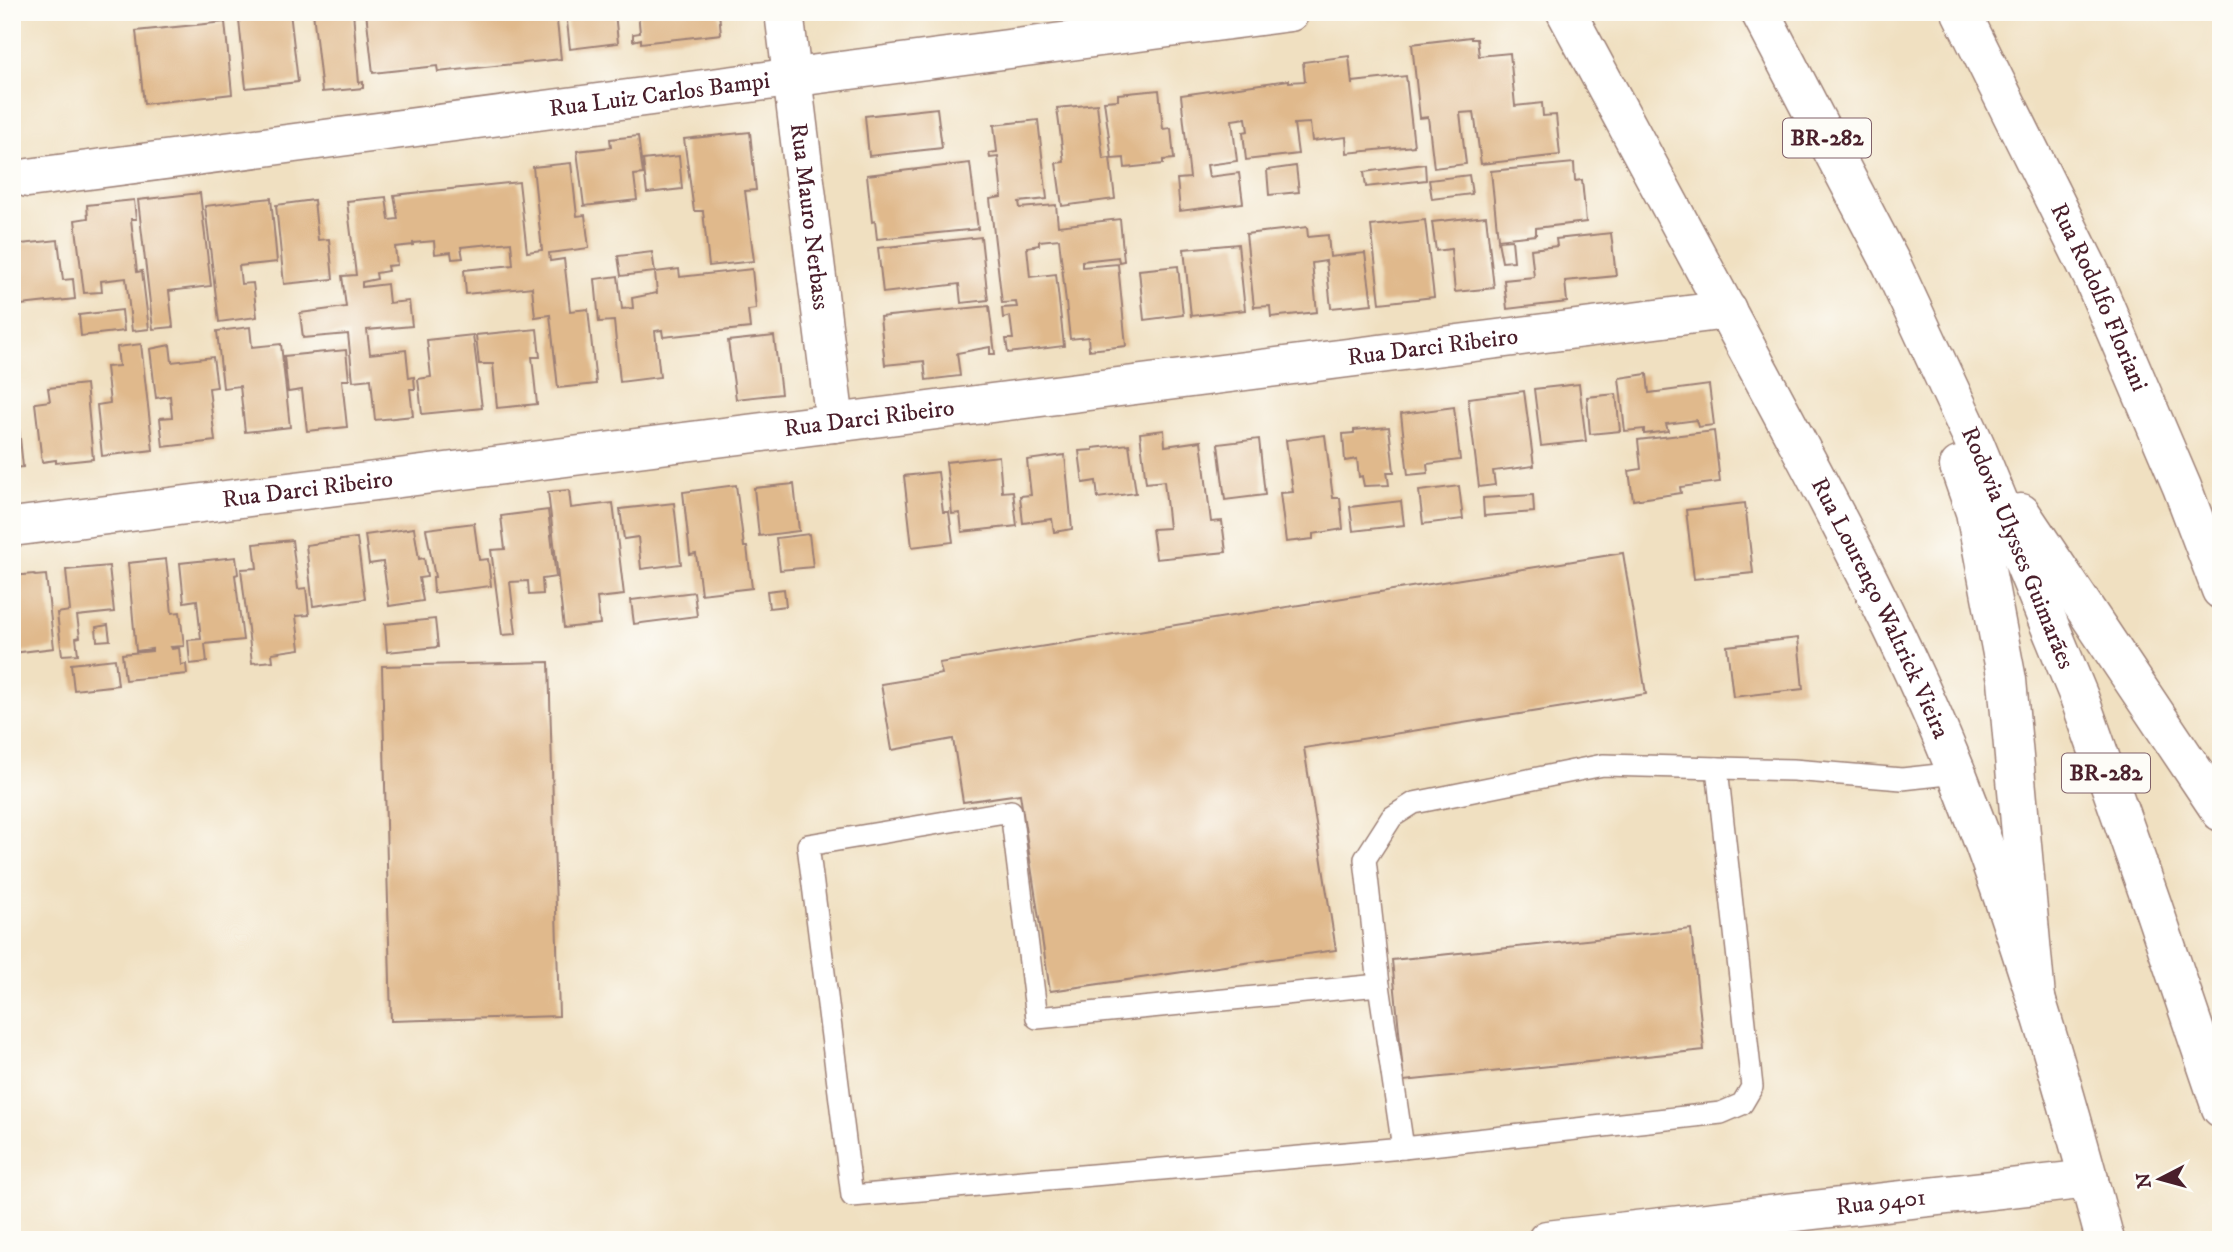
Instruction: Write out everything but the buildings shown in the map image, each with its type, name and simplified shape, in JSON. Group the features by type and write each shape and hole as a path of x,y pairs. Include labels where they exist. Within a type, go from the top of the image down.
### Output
{"main road":[{"name":"Rua Mauro Nerbass","path":"784,12 835,423"},
{"name":"Rua Luiz Carlos Bampi","path":"28,178 1290,12"},
{"name":"Rua Lourenço Waltrick Vieira","path":"1566,12 1843,526 1957,774 1992,865 2036,998 2105,1240"},
{"name":"Rodovia Ulysses Guimarães","path":"1759,12 1797,79 1892,265 1975,444 2079,697 2221,1108"},
{"name":"Rua Rodolfo Floriani","path":"1961,12 2091,276 2182,487 2221,590"},
{"path":"1892,265 1977,525 2007,680 2036,998"},
{"name":"Rua Darci Ribeiro","path":"12,527 1727,310"},
{"path":"1975,444 2221,812"},
{"name":"Rua 9401","path":"1547,1240 2089,1179"}],"lane":[{"path":"1403,1148 1379,985 1365,859 1392,817 1414,803 1603,765 1793,771 1902,779 1957,774"},
{"path":"1379,985 1037,1018 1011,811 808,845 852,1196 1403,1148 1721,1113 1742,1104 1752,1087 1717,768"}]}
